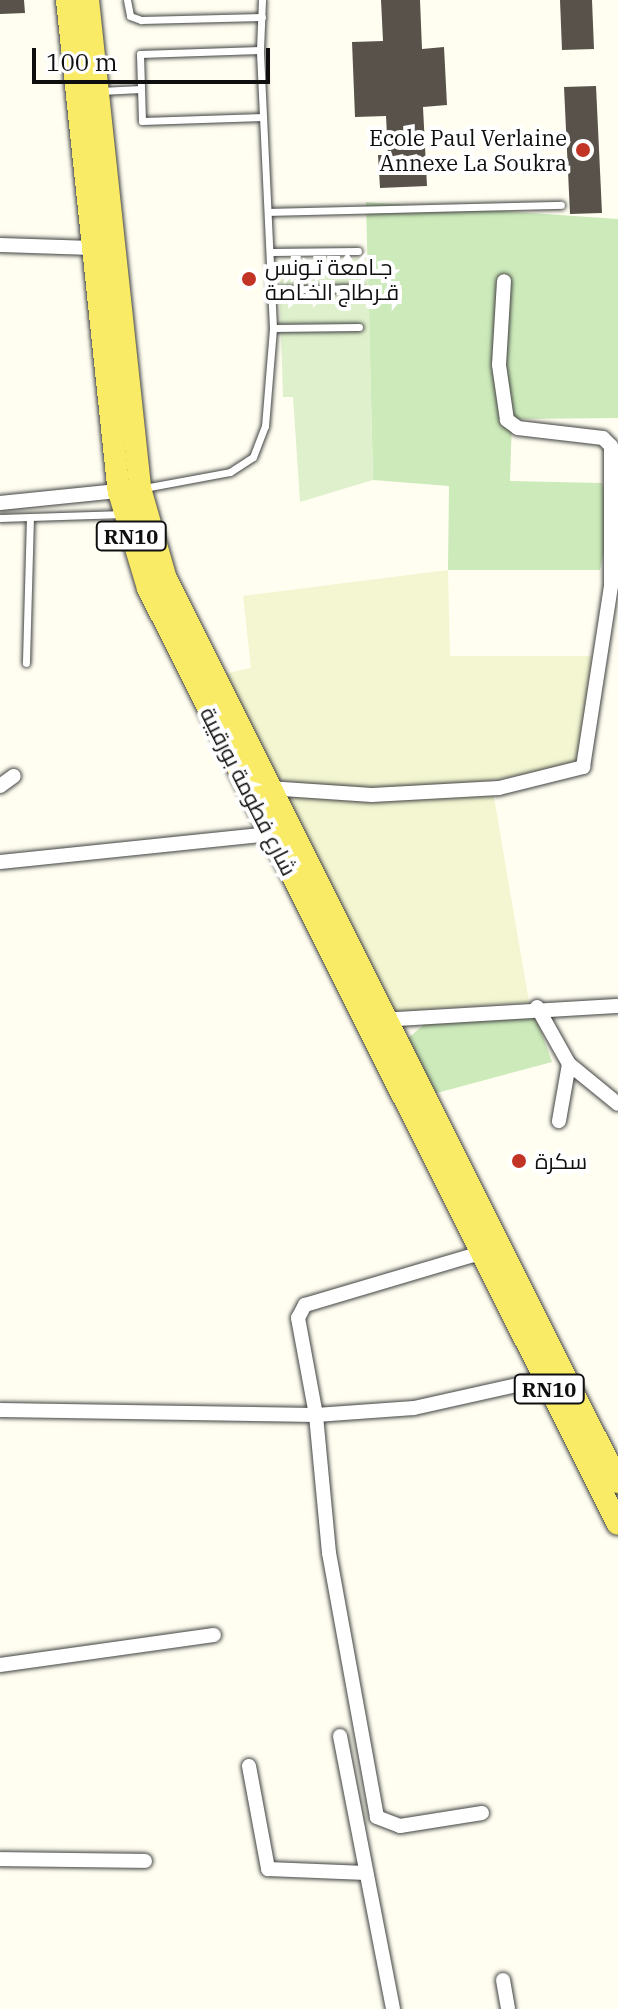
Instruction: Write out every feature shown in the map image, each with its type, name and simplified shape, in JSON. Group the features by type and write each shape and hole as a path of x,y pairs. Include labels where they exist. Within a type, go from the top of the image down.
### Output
{"main road":[{"name":"شارع فطومة بورقيبة","path":"67,0 93,248 130,490 166,579 268,788 544,1379 618,1524"},
{"name":"شارع فطومة بورقيبة","path":"88,0 130,490 124,514 148,588 271,834 376,1020 611,1454 618,1482"}],"street":[{"path":"0,245 93,248"},
{"path":"268,788 423,793 499,788 579,771 603,661 614,543 609,441 518,428 502,410 504,281"},
{"path":"0,503 130,490"},
{"path":"0,786 14,776"},
{"path":"0,862 271,834"},
{"path":"376,1020 537,1007 618,1006"},
{"path":"537,1007 569,1064 618,1104"},
{"path":"559,1121 569,1064"},
{"path":"482,1813 400,1826 377,1817 329,1553 316,1415 299,1311 484,1252"},
{"path":"0,1410 316,1415 414,1408 544,1379"},
{"path":"0,1665 214,1635"},
{"path":"340,1736 393,2009"},
{"path":"249,1766 268,1869 366,1873"},
{"path":"0,1859 145,1861"},
{"path":"503,1980 508,2009"}],"lane":[{"path":"127,0 130,16 141,20 262,17"},
{"path":"130,490 230,472 253,457 265,426 273,328 260,50 262,0"},
{"path":"260,50 140,54 142,121 263,117"},
{"path":"96,91 141,89"},
{"path":"269,212 561,205"},
{"path":"271,252 358,251"},
{"path":"272,290 360,288"},
{"path":"273,328 359,327"},
{"path":"0,518 124,514"},
{"path":"26,663 30,517"}],"green space":[{"path":"366,202 618,219 618,418 512,419 510,481 602,483 611,519 600,570 448,570 449,486 373,480"},
{"path":"368,257 373,480 300,502 293,397 283,397 279,269"},
{"path":"448,570 450,656 592,656 577,767 491,780 529,1002 390,1012 223,674 251,668 243,596"},
{"path":"536,1017 552,1062 433,1094 406,1040 427,1022"}],"building":[{"path":"0,0 24,0 25,13 0,14"},
{"path":"381,0 420,0 422,49 444,47 447,105 423,107 427,186 380,188 378,155 388,155 386,116 355,117 352,42 383,41"},
{"path":"560,0 592,0 594,49 562,50"},
{"name":"Ecole Paul Verlaine Annexe La Soukra","path":"596,86 602,213 570,214 564,87"}],"place":[{"name":"Ecole Paul Verlaine Annexe La Soukra","path":"583,150"},
{"name":"جـامعة تـونس قـرطاج الخـاصة","path":"249,279"},
{"name":"سكرة","path":"519,1161"}]}
